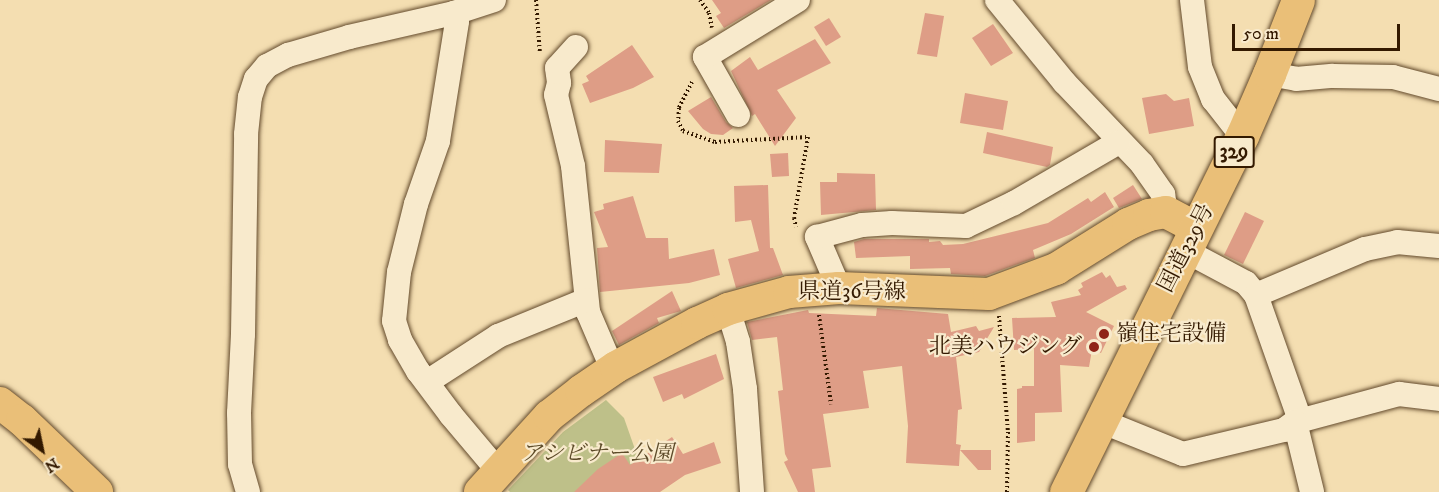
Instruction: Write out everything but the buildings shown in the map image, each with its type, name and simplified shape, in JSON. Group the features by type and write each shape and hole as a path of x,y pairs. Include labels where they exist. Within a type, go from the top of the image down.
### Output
{"highway":[{"name":"国道329号","path":"1066,492 1242,136 1298,0"}],"main road":[{"path":"1166,212 1190,239"},
{"name":"県道36号線","path":"489,485 549,416 616,367 697,323 728,309 789,292 828,289 989,294 1056,269 1128,225 1149,215 1166,212"},
{"path":"0,403 22,420 97,492"}],"street":[{"path":"248,492 240,464 239,412 243,334 246,134 250,97 256,79 267,66 288,55 454,13 494,0"},
{"path":"738,115 705,57 798,0"},
{"path":"997,0 1064,82 1156,184 1163,194 1166,212"},
{"path":"1192,0 1200,67 1213,99 1242,136"},
{"path":"454,13 457,22 438,141 416,204 395,299 394,321 400,340 451,415 489,485"},
{"path":"576,46 557,68 559,82 556,95 573,166 588,312 609,361 616,367"},
{"path":"1269,74 1296,79 1333,76 1393,77 1439,88"},
{"path":"828,289 817,237 861,225 892,223 966,226 1014,204 1119,142"},
{"path":"1190,239 1246,283 1256,295 1298,421 1312,492"},
{"path":"1256,295 1365,249 1397,242 1439,246"},
{"path":"428,382 498,336 586,300"},
{"path":"728,309 738,342 745,389 752,492"},
{"path":"1101,421 1183,454 1284,430 1298,421 1400,394 1439,399"}],"path":[{"path":"828,289 831,404"},
{"path":"996,292 1008,432 1007,492"}],"green space":[{"name":"アシビナー公園","path":"606,400 624,418 650,492 510,492 508,490 563,432"}],"place":[{"name":"嶺住宅設備","path":"1104,334"},
{"name":"北美ハウジング","path":"1094,347"}]}
